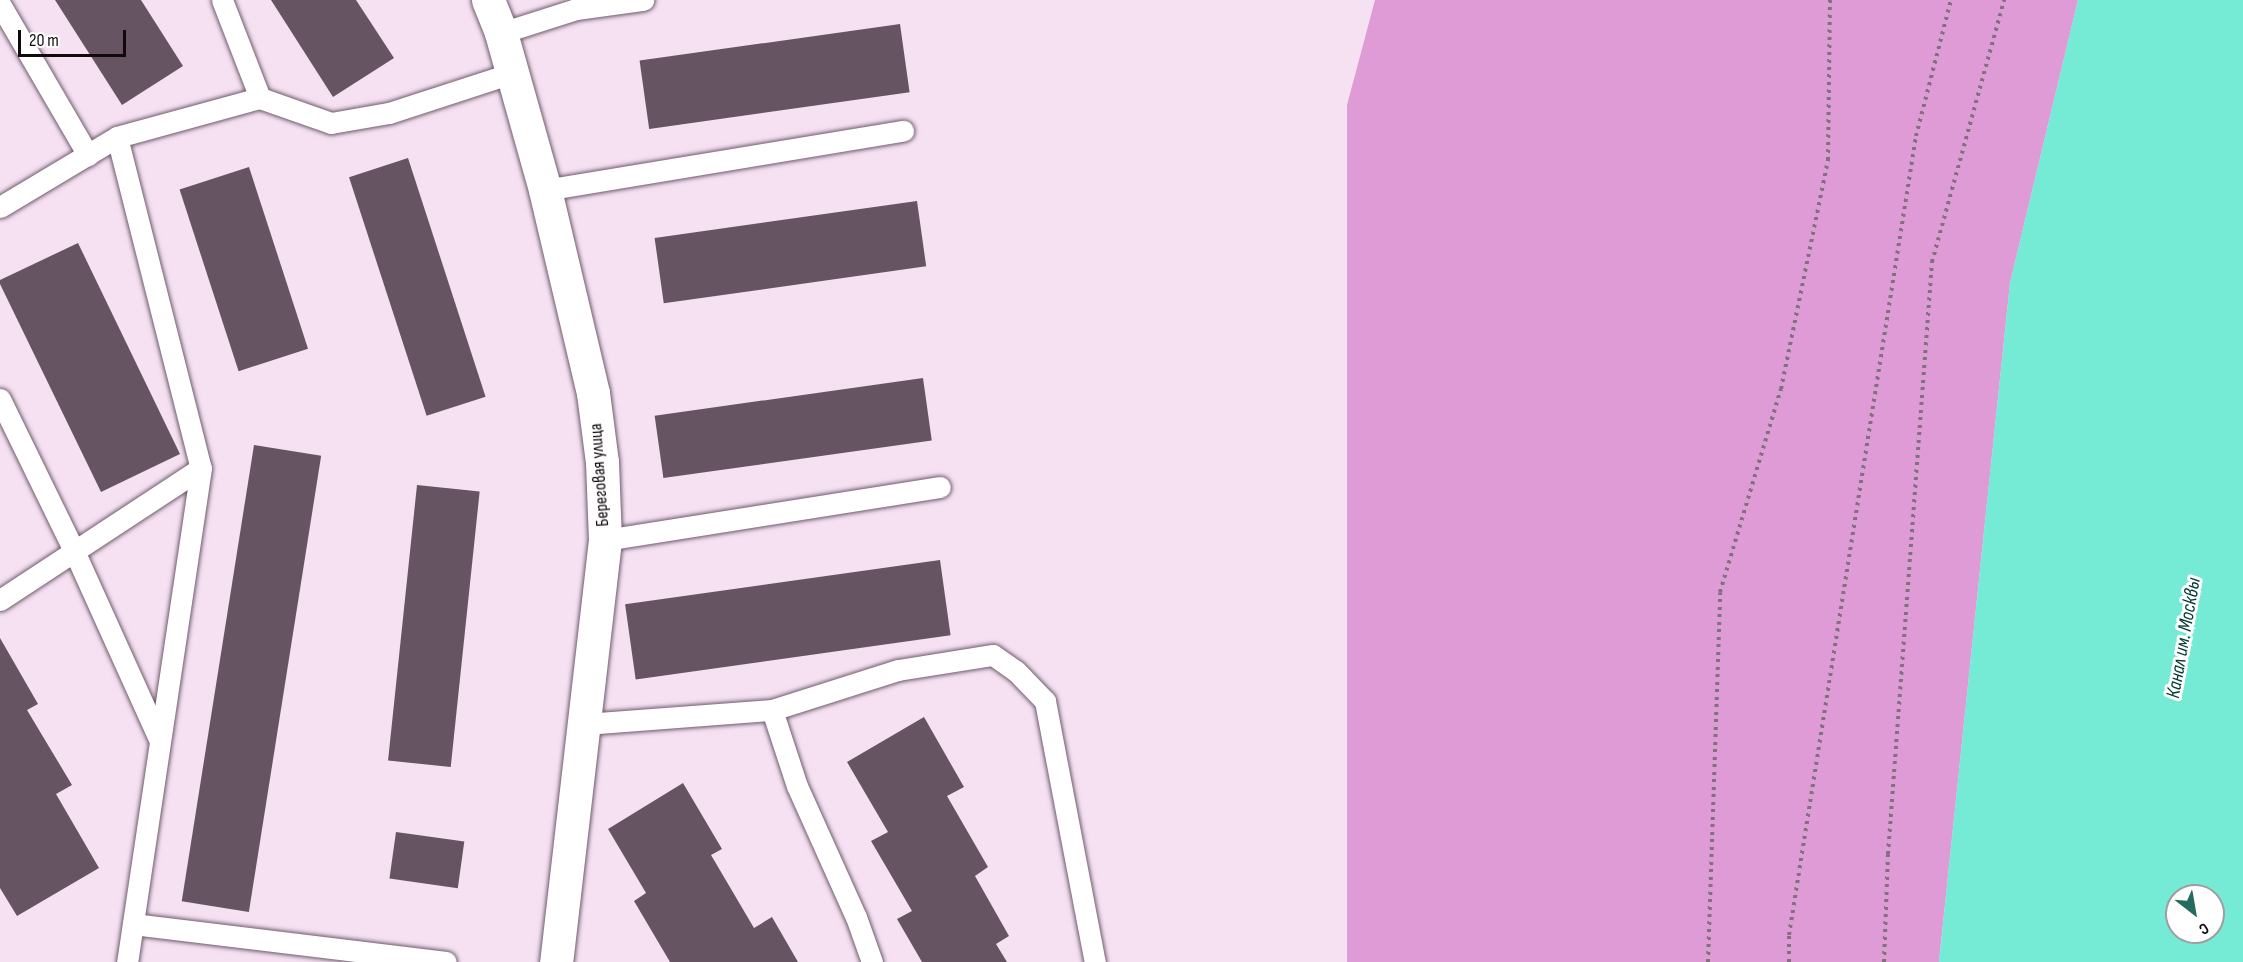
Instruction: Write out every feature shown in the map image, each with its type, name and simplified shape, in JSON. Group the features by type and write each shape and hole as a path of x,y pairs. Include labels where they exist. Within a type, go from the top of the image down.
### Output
{"street":[{"name":"Береговая улица","path":"488,0 501,33 545,190 593,393 602,462 605,540 556,962"}],"lane":[{"path":"222,0 260,98"},
{"path":"501,33 576,9 643,0"},
{"path":"0,4 88,155"},
{"path":"0,207 117,137 260,98 331,123 389,113 512,73"},
{"path":"545,190 903,131"},
{"path":"117,137 201,468 127,962"},
{"path":"0,399 75,553 160,742"},
{"path":"0,600 75,553 201,468"},
{"path":"605,540 940,487"},
{"path":"585,724 771,710 898,670 993,656 1016,671 1045,701 1095,962"},
{"path":"771,710 797,786 856,917 872,962"},
{"path":"133,924 446,962"}],"path":[{"path":"1708,962 1720,592 1781,389 1828,160 1830,0"},
{"path":"1789,962 1789,935 1917,136 1951,0"},
{"path":"1884,962 1888,854 1932,262 2004,0"}],"shaded area":[{"path":"1375,0 2078,0 2010,283 1939,962 1347,962 1347,105"}],"water":[{"name":"Канал им. Москвы","path":"2078,0 2243,0 2243,962 1939,962 2010,283"}],"building":[{"path":"55,0 141,0 183,66 122,105"},
{"path":"271,0 356,0 394,58 333,97"},
{"path":"900,24 910,92 649,129 640,61"},
{"path":"408,158 486,397 427,416 349,177"},
{"path":"249,167 308,349 239,371 180,190"},
{"path":"917,201 926,266 664,303 655,238"},
{"path":"78,243 180,454 101,492 0,284 0,280"},
{"path":"923,378 932,440 663,478 655,416"},
{"path":"254,445 321,456 249,912 182,901"},
{"path":"417,485 480,492 451,767 388,760"},
{"path":"940,560 951,635 636,680 625,604"},
{"path":"0,638 38,704 27,710 72,785 56,794 99,868 17,916 0,888"},
{"path":"924,717 964,787 947,796 988,867 975,876 1009,936 996,944 1007,962 922,962 897,919 912,911 871,841 888,832 847,762"},
{"path":"683,783 722,849 711,855 754,928 772,917 798,962 670,962 634,901 646,893 608,829"},
{"path":"396,832 464,842 458,888 389,879"}]}
